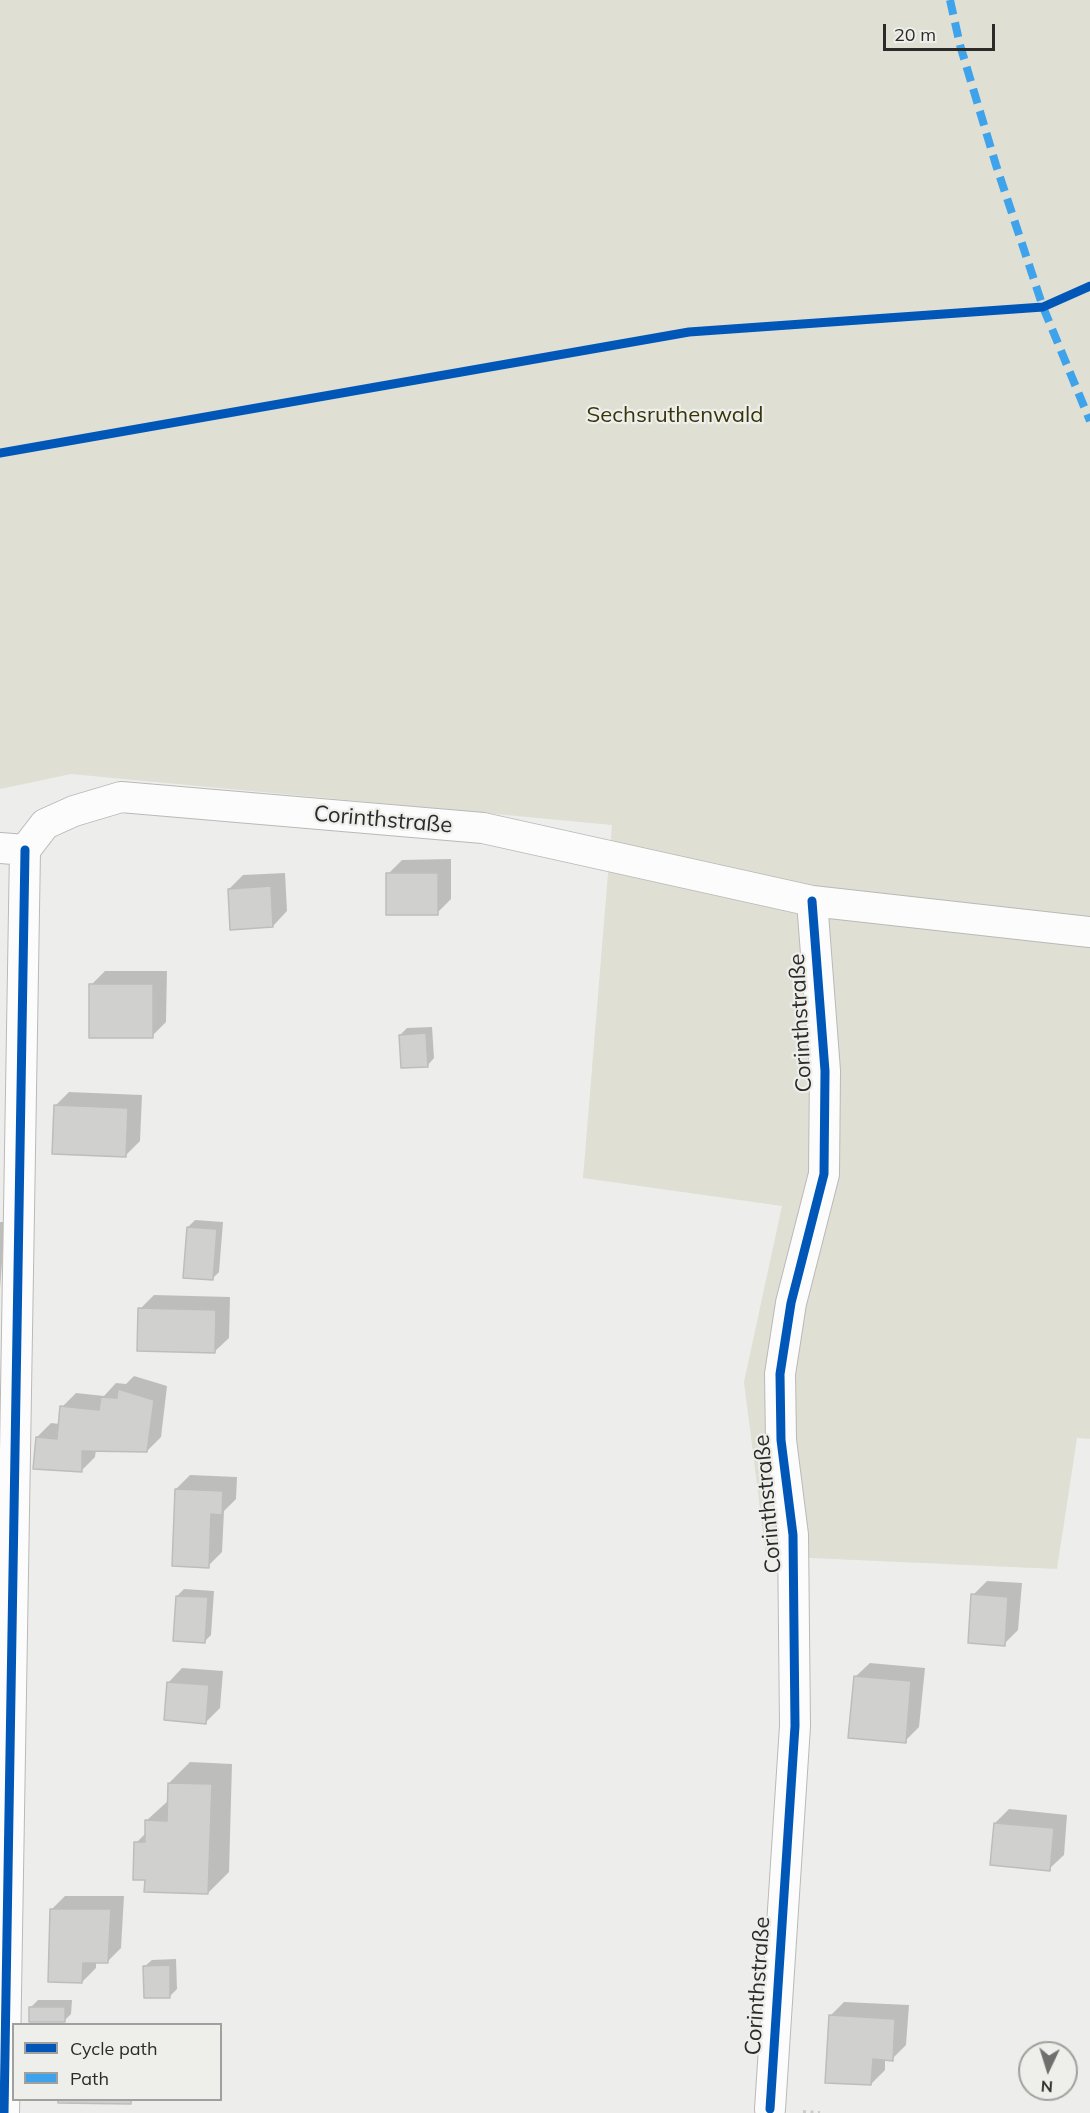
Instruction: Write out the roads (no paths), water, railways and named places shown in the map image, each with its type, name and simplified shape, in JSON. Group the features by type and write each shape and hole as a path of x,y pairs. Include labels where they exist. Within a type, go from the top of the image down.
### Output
{"street":[{"name":"Corinthstraße","path":"13,849 45,824 74,811 121,797 483,828 812,901 1090,932"},
{"path":"4,2113 13,849"},
{"name":"Corinthstraße","path":"770,2109 795,1726 793,1534 781,1440 780,1374 791,1302 824,1174 825,1071 812,901"}],"park label":[{"name":"Sechsruthenwald","path":"675,415"}]}
